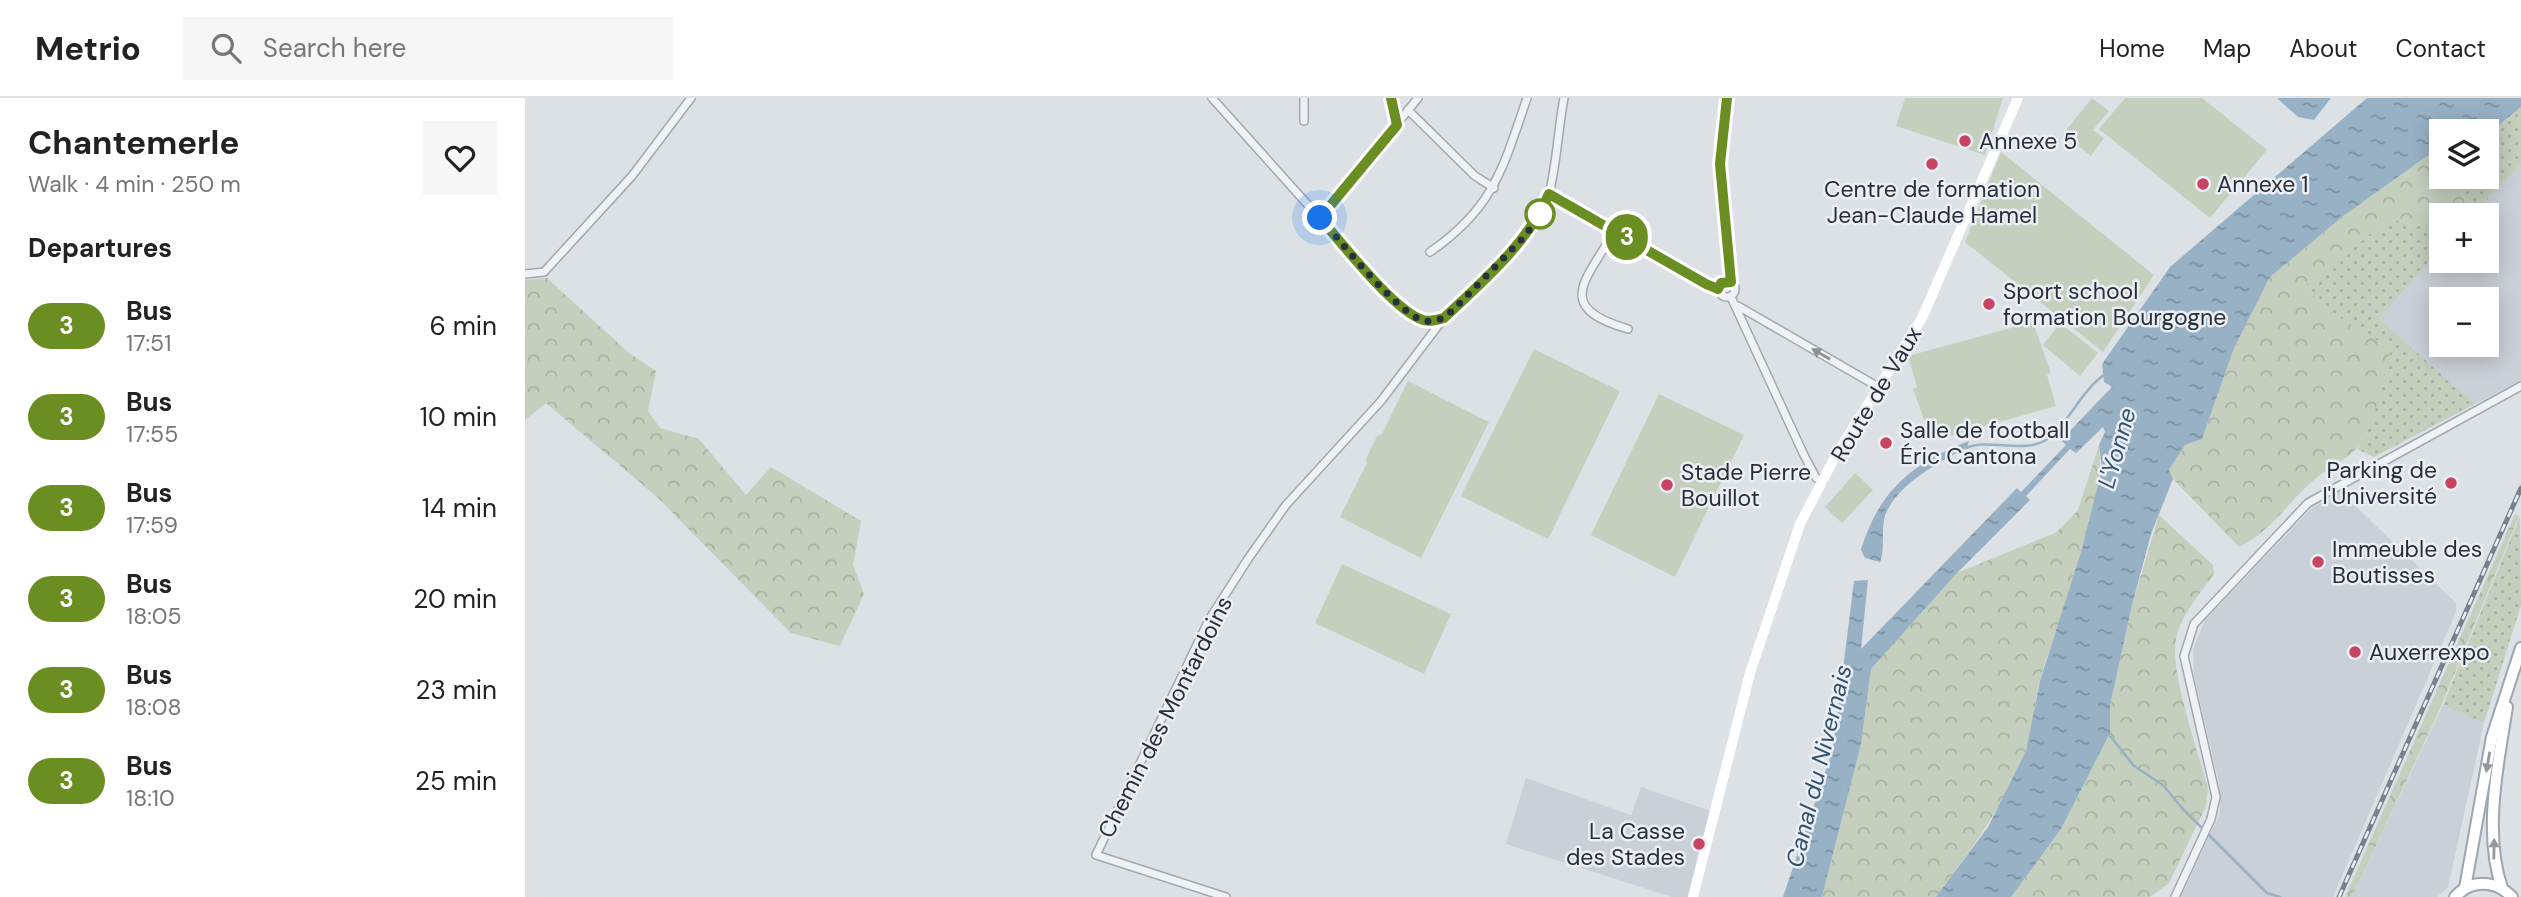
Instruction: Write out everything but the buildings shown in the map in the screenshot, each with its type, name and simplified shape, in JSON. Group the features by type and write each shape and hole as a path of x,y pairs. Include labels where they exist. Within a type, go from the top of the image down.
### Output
{"main road":[{"path":"2465,888 2493,737 2521,648"},
{"path":"2502,888 2494,860 2495,808 2513,673"},
{"path":"2455,897 2465,888 2490,884 2502,888 2512,897"}],"street":[{"path":"525,274 544,272 632,176 691,98"},
{"path":"1212,98 1397,303 1423,320 1444,318"},
{"path":"1304,98 1304,121"},
{"path":"1391,98 1397,125"},
{"path":"1320,218 1418,98"},
{"path":"1430,252 1453,236 1485,203 1494,188 1527,98"},
{"name":"Chemin des Montardoins","path":"1226,897 1096,855 1209,620 1248,559 1293,497 1381,401 1444,318 1525,236 1541,214 1549,194 1564,98"},
{"path":"1728,98 1720,164 1731,282 1735,289 1731,297"},
{"name":"Route de Vaux","path":"1693,897 1754,662 1790,549 1823,481 1938,286 2018,98"},
{"path":"1408,110 1475,176 1494,188"},
{"path":"1549,194 1718,289 1722,296 1731,297 1803,453 1816,478 1823,481"},
{"path":"1615,230 1583,285 1581,298 1586,310 1593,316 1628,329"},
{"path":"1718,289 1721,283 1731,282"},
{"path":"1737,306 1880,388"},
{"path":"2175,897 2214,809 2215,783 2184,656 2194,624 2308,503 2521,386"},
{"path":"2169,897 2178,888"}],"shaded area":[{"path":"2521,164 2521,380 2475,404 2379,319 2429,263 2429,273 2499,273 2499,203 2484,203"},
{"path":"2340,491 2456,603 2456,612 2333,897 2181,897 2220,813 2219,784 2194,675 2193,649 2205,620 2313,507"},
{"path":"2443,705 2484,723 2448,887 2437,897 2352,897"},
{"path":"1526,778 1631,815 1641,787 1711,811 1688,897 1672,897 1506,844"}],"green space":[{"name":"Annexe 5","path":"1905,98 2003,98 1985,155 1896,126"},
{"path":"2092,98 2109,111 2093,130 2104,138 2091,156 2063,134"},
{"name":"Annexe 1","path":"2125,98 2202,98 2267,150 2210,218 2099,129"},
{"path":"2521,107 2521,164 2499,187 2499,125"},
{"path":"2001,152 2154,275 2103,352 1965,242"},
{"path":"2429,155 2429,189 2460,189 2466,203 2429,203 2429,221 2416,226 2395,220 2370,234 2304,286 2329,311 2391,349 2377,406 2364,437 2350,455 2320,475 2261,533 2239,547 2173,479 2169,470 2185,445 2202,439 2234,348 2270,277 2342,217"},
{"path":"2460,189 2497,189 2484,203 2466,203"},
{"path":"2395,220 2416,226 2429,221 2429,263 2379,319 2475,404 2374,457 2357,449 2366,434 2391,349 2329,311 2304,286 2370,234"},
{"path":"547,278 629,353 656,371 648,411 660,428 699,439 746,495 771,467 861,521 853,565 864,594 840,646 791,633 657,497 546,403 525,420 525,280"},
{"path":"2033,322 2051,373 2047,375 2056,406 1932,441 1913,389 1917,387 1908,356"},
{"path":"2060,323 2098,353 2080,376 2043,345"},
{"path":"1534,349 1620,391 1548,539 1461,496"},
{"path":"1408,381 1489,422 1421,558 1340,517 1367,463 1366,459 1377,436 1382,434"},
{"name":"Stade Pierre Bouillot","path":"1659,394 1744,435 1675,577 1591,535"},
{"path":"2099,445 2099,472 2088,532 2040,680 2028,745 2017,773 1997,810 1936,897 1822,897 1861,744 1871,669 1957,573 2057,532 2078,510"},
{"path":"1855,473 1873,490 1842,523 1825,507"},
{"path":"2515,514 2519,516 2439,711 2352,897 2345,897"},
{"path":"2159,515 2213,565 2214,574 2178,630 2175,653 2181,691 2208,788 2206,806 2169,883 2150,897 2011,897 2061,829 2110,733 2110,706 2132,605"},
{"path":"2520,516 2521,605 2484,723 2443,705"},
{"path":"1342,564 1451,614 1424,674 1315,623"}],"water":[{"path":"2277,98 2331,98 2314,120 2298,117"},
{"name":"L'Yonne","path":"2367,98 2521,98 2521,107 2499,125 2499,119 2429,119 2429,155 2342,217 2270,277 2234,348 2202,439 2185,445 2169,470 2173,479 2151,534 2132,605 2110,706 2110,733 2061,829 2011,897 1936,897 1988,827 2026,751 2040,681 2082,549 2102,469 2099,445 2105,432 2103,427 2076,453 2070,449 2026,496 2030,500 1957,573 1871,669 1861,744 1822,897 1783,897 1833,749 1854,581 1868,580 1861,649 2017,488 2021,492 2066,445 2061,440 2112,387 2104,382 2102,364 2170,267"},
{"path":"1969,441 1967,447 1921,474 1892,502 1884,519 1880,562 1865,558 1861,550 1888,495 1915,469"}],"waterway":[{"path":"1966,448 1985,444 2027,446 2046,440 2104,375"},
{"path":"2107,732 2134,766 2163,785 2182,808 2267,893 2280,897"}],"railway":[{"path":"2339,897 2521,488"}],"bus line":[{"name":"3","path":"1391,98 1397,125 1320,218 1397,303 1418,318 1428,321 1444,318 1525,236 1541,214 1549,194 1706,284 1718,289 1721,283 1731,282 1720,164 1727,98"}],"place":[{"name":"Annexe 5","path":"1965,141"},
{"name":"Centre de formation Jean-Claude Hamel","path":"1932,164"},
{"name":"Annexe 1","path":"2203,184"},
{"name":"Sport school formation Bourgogne","path":"1989,304"},
{"name":"Salle de football Éric Cantona","path":"1886,443"},
{"name":"Parking de l'Université","path":"2451,483"},
{"name":"Stade Pierre Bouillot","path":"1667,485"},
{"name":"Immeuble des Boutisses","path":"2318,562"},
{"name":"Auxerrexpo","path":"2355,652"},
{"name":"La Casse des Stades","path":"1699,844"}],"route":[{"path":"1320,218 1397,303 1418,318 1435,321 1444,318 1454,309 1525,236 1540,214"}],"water label":[{"name":"Canal du Nivernais","path":"1819,766"}]}
